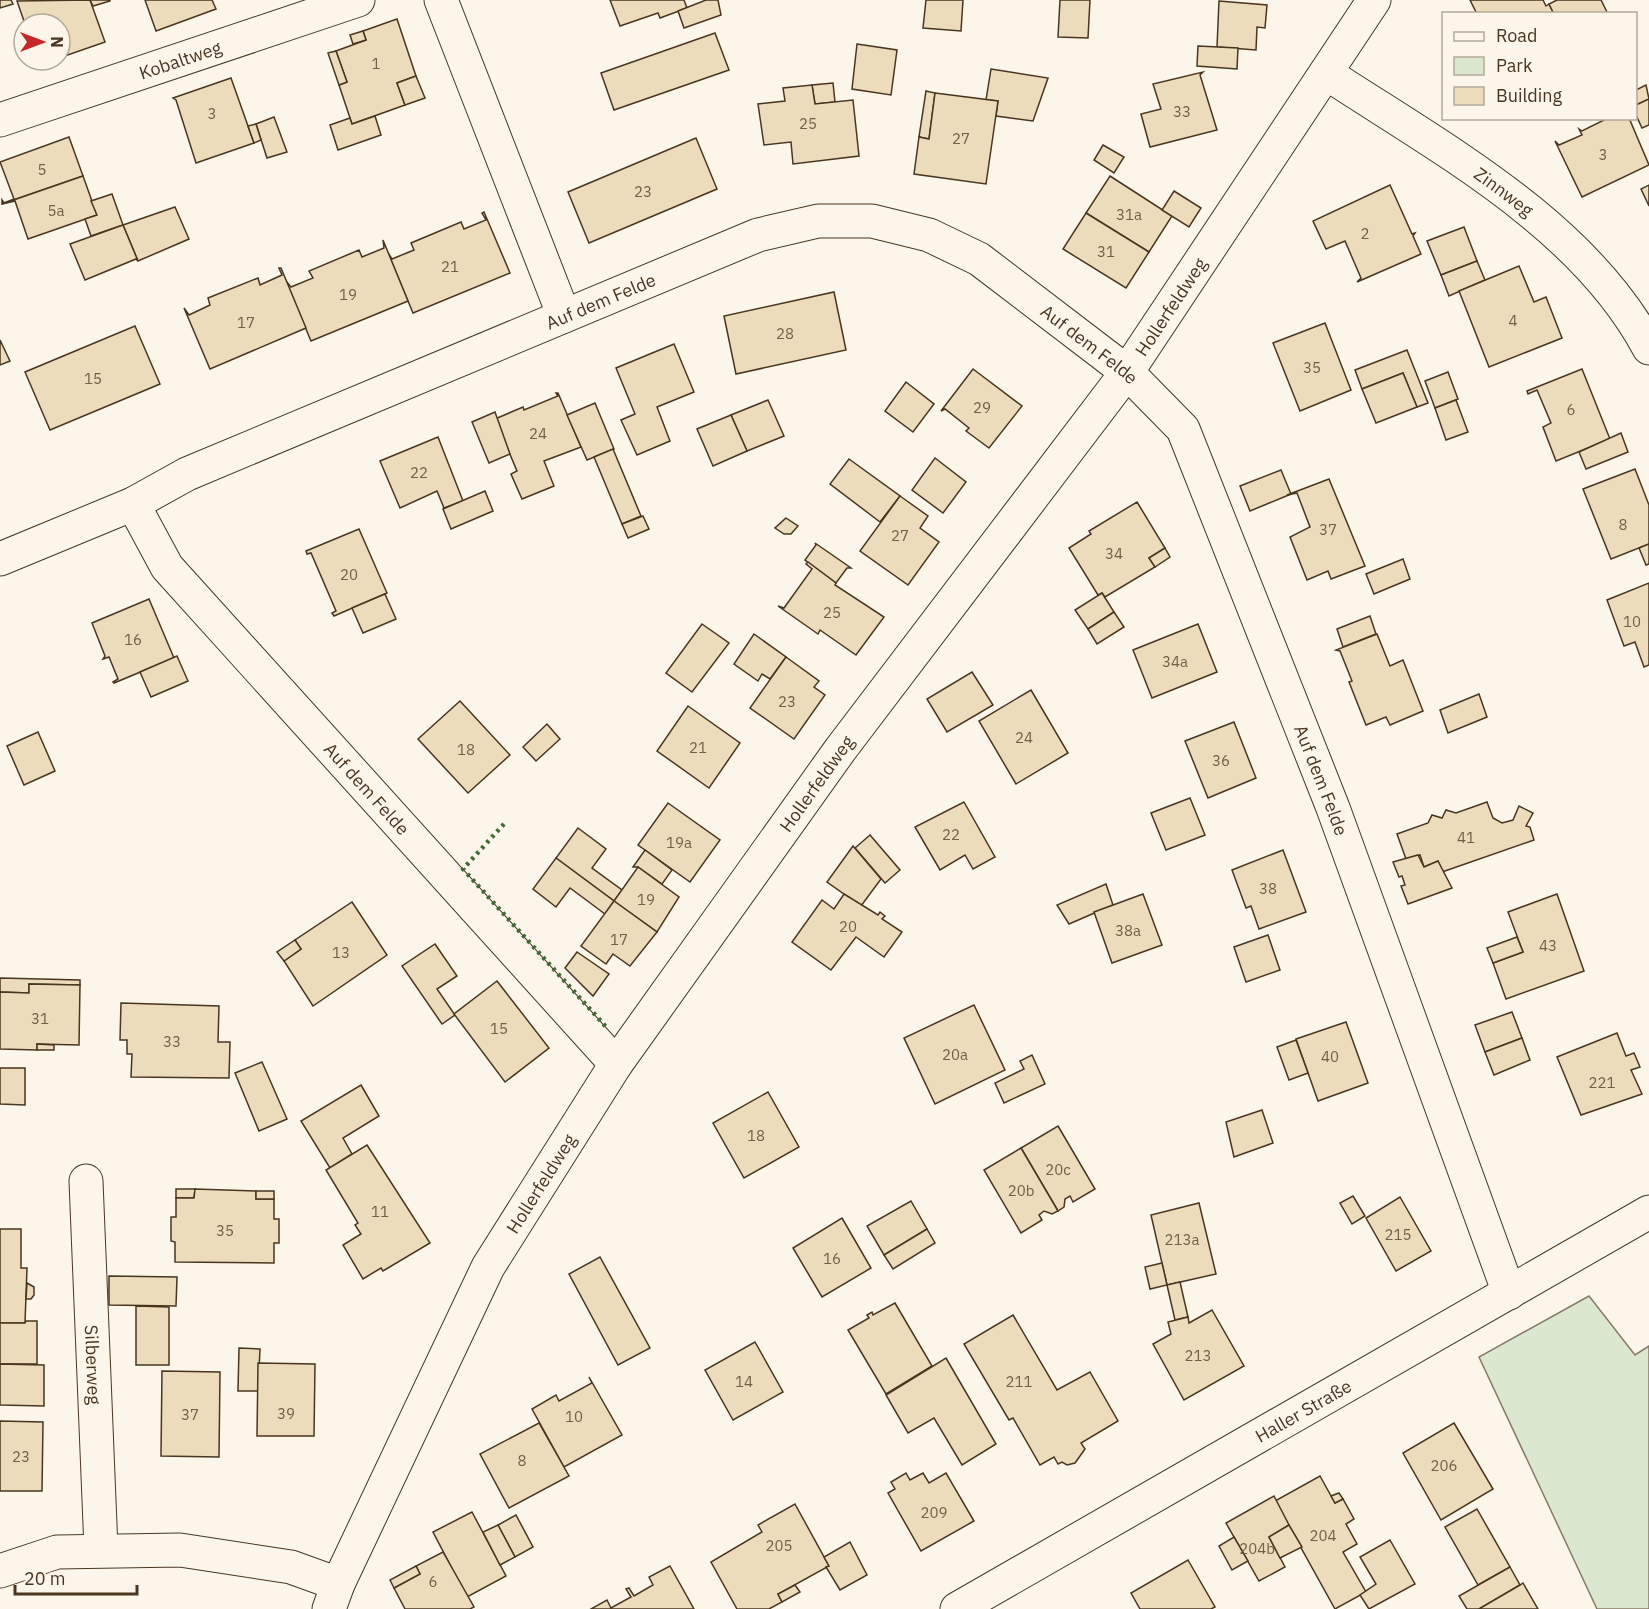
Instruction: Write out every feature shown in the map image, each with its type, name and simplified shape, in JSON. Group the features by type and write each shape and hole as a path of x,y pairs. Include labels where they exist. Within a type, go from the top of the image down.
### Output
{"street":[{"name":"Kobaltweg","path":"2,115 358,0"},
{"path":"441,0 564,316"},
{"name":"Hollerfeldweg","path":"333,1597 488,1267 616,1064 840,750 1127,372 1374,0"},
{"name":"Zinnweg","path":"1326,73 1504,189 1565,242 1634,321 1649,348"},
{"name":"Auf dem Felde","path":"0,559 133,504 187,474 758,235 818,221 872,221 929,235 979,259 1127,372 1183,429 1333,808 1509,1293"},
{"name":"Auf dem Felde","path":"133,504 167,567 616,1064"},
{"name":"Silberweg","path":"86,1181 101,1549"},
{"name":"Haller Straße","path":"957,1609 1649,1212"},
{"path":"0,1571 57,1552 101,1549 180,1550 291,1567 333,1597"}],"green space":[{"path":"1589,1296 1635,1355 1649,1346 1649,1609 1597,1609 1479,1357"}],"building":[{"path":"0,0 11,0 13,4 0,8"},
{"path":"90,0 110,0 110,1 93,6"},
{"path":"90,0 105,42 72,54 72,12 21,12 17,1"},
{"path":"145,0 212,0 216,9 156,31"},
{"path":"610,0 684,0 687,8 660,18 658,13 620,26"},
{"path":"706,0 718,0 721,15 684,28 678,11"},
{"path":"926,0 963,0 961,31 923,28"},
{"path":"1060,0 1090,0 1088,38 1058,37"},
{"path":"1470,0 1543,0 1546,6 1549,4 1553,12 1476,12"},
{"path":"1557,0 1601,0 1607,12 1553,12 1549,4"},
{"path":"1219,1 1267,5 1265,28 1257,27 1256,50 1217,47"},
{"path":"397,19 416,76 397,83 405,105 352,124 339,85 347,82 336,51 366,40 363,31"},
{"path":"363,31 366,40 353,44 350,35"},
{"path":"715,33 729,70 614,110 601,73"},
{"path":"857,44 897,50 891,95 852,89"},
{"path":"1198,46 1238,48 1237,69 1197,66"},
{"path":"336,51 347,82 339,85 328,53"},
{"path":"991,69 1048,78 1033,121 996,116 998,101 986,100"},
{"path":"1203,72 1200,75 1217,130 1150,147 1141,114 1161,109 1153,84"},
{"path":"416,76 425,98 405,105 397,83"},
{"path":"231,78 254,143 196,163 176,100 173,98"},
{"path":"833,83 835,102 815,104 812,85"},
{"path":"812,85 815,104 853,100 859,156 793,164 791,142 764,145 758,104 785,101 783,88"},
{"path":"1646,85 1649,99 1637,105 1637,90"},
{"path":"926,91 935,93 929,139 919,137"},
{"path":"935,93 998,101 986,184 914,174 919,137 929,139"},
{"path":"1649,99 1649,125 1642,128 1637,117 1637,105"},
{"path":"375,116 381,135 338,150 330,125 350,118 352,124"},
{"path":"274,117 287,152 267,158 256,124"},
{"path":"1604,120 1630,120 1649,165 1582,197 1555,141 1559,145 1582,135 1579,129 1582,131"},
{"path":"256,124 261,140 254,143 248,126"},
{"path":"69,137 83,176 2,204 2,200 4,203 14,199 0,162"},
{"path":"696,138 717,189 589,243 568,192"},
{"path":"1103,145 1124,157 1114,173 1094,160"},
{"path":"83,176 97,215 28,239 15,201 2,204"},
{"path":"1110,176 1172,216 1149,252 1086,213"},
{"path":"1390,185 1412,234 1415,233 1413,236 1421,254 1357,282 1361,278 1345,241 1326,249 1313,221"},
{"path":"1649,185 1649,206 1641,189"},
{"path":"1174,191 1201,208 1189,227 1162,210"},
{"path":"112,194 123,225 91,236 85,219 97,215 91,201"},
{"path":"175,207 189,239 138,261 123,225"},
{"path":"484,212 510,273 413,313 388,253 392,259 414,250 411,243 461,222 464,229 486,220 482,213"},
{"path":"1086,213 1149,252 1126,288 1063,249"},
{"path":"123,225 138,261 136,259 85,280 70,244"},
{"path":"1464,227 1477,261 1441,275 1427,241"},
{"path":"383,240 408,301 311,341 286,281 291,287 313,278 309,271 359,250 362,257 384,248"},
{"path":"1477,261 1485,280 1449,296 1441,275"},
{"path":"1519,266 1534,302 1546,297 1562,338 1489,367 1459,291"},
{"path":"279,268 281,268 306,328 210,369 184,308 189,315 210,305 208,298 258,278 260,285 282,275"},
{"path":"834,292 846,350 736,374 724,316"},
{"path":"1325,323 1351,390 1300,411 1273,343"},
{"path":"135,326 160,384 50,430 25,372"},
{"path":"0,340 10,361 0,365"},
{"path":"674,344 694,392 657,407 670,441 637,455 621,420 635,414 616,368"},
{"path":"1407,350 1428,403 1417,407 1403,373 1362,389 1355,370"},
{"path":"973,369 1022,406 989,448 966,431 969,428 945,409 941,411"},
{"path":"1582,369 1610,439 1556,461 1543,427 1551,423 1537,390 1528,394 1527,391"},
{"path":"1448,372 1458,399 1435,408 1425,381"},
{"path":"1403,373 1417,407 1376,423 1362,389"},
{"path":"906,382 934,404 913,432 885,411"},
{"path":"556,393 558,393 581,447 544,461 554,486 522,499 511,474 517,471 495,419 558,396"},
{"path":"768,400 784,436 747,451 731,415"},
{"path":"1456,400 1468,432 1446,440 1435,408"},
{"path":"595,403 614,449 587,460 567,415"},
{"path":"495,412 510,454 489,463 472,422"},
{"path":"731,415 747,451 713,466 697,429"},
{"path":"1621,433 1628,452 1586,469 1579,452"},
{"path":"438,437 463,501 444,508 437,491 400,508 380,461"},
{"path":"613,449 641,516 622,524 594,457"},
{"path":"935,458 966,482 943,513 912,490"},
{"path":"849,459 900,496 880,522 830,484"},
{"path":"1635,469 1649,505 1649,544 1611,559 1583,489"},
{"path":"1281,470 1291,494 1250,511 1240,486"},
{"path":"1329,479 1365,566 1331,579 1328,571 1307,580 1290,537 1310,527 1297,493 1287,495"},
{"path":"485,491 493,511 451,529 443,509"},
{"path":"900,496 928,516 920,528 939,542 908,585 860,551"},
{"path":"1137,502 1165,548 1149,558 1155,567 1105,597 1102,593 1098,595 1069,548 1091,534 1089,531"},
{"path":"643,516 649,529 628,538 622,524"},
{"path":"786,518 798,526 791,534 784,534 775,528"},
{"path":"359,529 387,593 334,616 332,613 336,611 311,553 307,554 306,551"},
{"path":"815,543 851,568 847,568 836,583 805,560 816,545"},
{"path":"1649,544 1649,564 1646,565 1639,548"},
{"path":"1165,548 1170,557 1155,567 1149,558"},
{"path":"1403,559 1410,579 1374,594 1366,574"},
{"path":"808,562 836,583 835,585 884,617 856,655 820,630 818,634 778,606 784,608 812,569 806,564"},
{"path":"1649,583 1649,665 1644,667 1635,642 1624,646 1607,600"},
{"path":"1102,593 1114,612 1088,629 1075,610"},
{"path":"385,594 396,619 363,633 352,608"},
{"path":"149,599 174,658 114,683 118,679 109,657 103,659 105,656 92,623"},
{"path":"1114,612 1124,627 1097,644 1088,629"},
{"path":"1370,616 1376,634 1343,647 1337,629"},
{"path":"702,624 729,643 692,692 666,673"},
{"path":"1198,624 1217,672 1152,698 1133,650"},
{"path":"754,634 786,657 770,679 762,674 758,681 734,664"},
{"path":"1377,634 1390,666 1403,660 1423,711 1390,725 1386,717 1366,725 1340,651 1336,650"},
{"path":"177,656 188,681 151,697 140,672"},
{"path":"786,657 819,681 814,687 825,695 794,739 750,708"},
{"path":"972,672 993,705 947,732 927,699"},
{"path":"1031,690 1068,753 1016,784 979,721"},
{"path":"1479,694 1487,717 1448,733 1440,710"},
{"path":"460,701 510,755 468,793 418,739"},
{"path":"688,706 740,743 709,788 657,751"},
{"path":"1234,722 1256,778 1208,798 1185,741"},
{"path":"547,724 560,739 536,761 523,747"},
{"path":"38,732 55,771 24,785 7,746"},
{"path":"1190,798 1205,835 1166,850 1151,813"},
{"path":"964,802 995,857 973,869 965,855 940,870 915,827"},
{"path":"1487,802 1493,818 1502,823 1513,820 1519,806 1533,813 1526,826 1530,827 1534,840 1442,872 1438,861 1424,867 1420,855 1406,859 1397,834 1428,823 1432,815 1442,818 1446,810 1456,813"},
{"path":"668,803 720,840 690,882 638,845"},
{"path":"578,828 606,849 592,868 622,890 614,901 556,858"},
{"path":"870,835 900,870 885,883 855,848"},
{"path":"853,846 881,879 861,906 827,882"},
{"path":"645,850 672,870 662,884 638,867 633,867"},
{"path":"1283,850 1306,912 1259,929 1251,906 1246,908 1232,870"},
{"path":"1418,855 1424,867 1438,861 1452,888 1408,904 1401,886 1405,885 1402,876 1399,877 1393,862"},
{"path":"556,858 614,901 605,914 570,888 556,907 533,889"},
{"path":"638,867 679,897 657,932 614,901"},
{"path":"1106,884 1113,905 1069,924 1057,905"},
{"path":"844,894 878,915 880,912 885,916 882,919 902,932 884,957 856,937 831,970 792,942 822,900 834,909"},
{"path":"1143,894 1162,945 1112,963 1094,912"},
{"path":"1557,894 1584,971 1506,999 1493,963 1523,952 1508,912"},
{"path":"614,901 657,932 630,966 613,954 606,964 581,946"},
{"path":"352,902 387,955 313,1006 284,961 301,949 295,940"},
{"path":"1268,935 1280,970 1246,982 1234,947"},
{"path":"1517,937 1523,952 1493,963 1487,948"},
{"path":"295,940 301,949 284,961 277,952"},
{"path":"435,944 457,976 437,989 455,1015 442,1024 402,966"},
{"path":"577,952 609,974 593,996 565,968"},
{"path":"0,978 80,980 80,985 29,984 29,993 0,992"},
{"path":"497,981 549,1048 505,1082 454,1014"},
{"path":"29,984 80,985 79,1045 37,1044 37,1050 0,1049 0,992 29,993"},
{"path":"121,1003 219,1006 218,1042 230,1042 229,1078 131,1077 132,1054 127,1054 127,1040 120,1040"},
{"path":"974,1005 1005,1070 935,1104 904,1038"},
{"path":"1512,1012 1522,1038 1485,1052 1475,1025"},
{"path":"1346,1022 1368,1083 1318,1101 1296,1039"},
{"path":"1617,1033 1626,1056 1634,1053 1640,1067 1631,1070 1642,1094 1581,1115 1557,1057"},
{"path":"1522,1038 1530,1060 1494,1075 1485,1052"},
{"path":"1296,1040 1308,1073 1289,1080 1277,1047"},
{"path":"37,1044 54,1045 54,1050 37,1050"},
{"path":"1032,1055 1045,1084 1004,1103 995,1083 1024,1069 1020,1061"},
{"path":"262,1062 287,1119 259,1131 235,1073"},
{"path":"0,1068 25,1068 25,1105 0,1104"},
{"path":"361,1085 379,1116 343,1138 352,1154 330,1168 301,1121"},
{"path":"768,1092 799,1147 744,1178 713,1123"},
{"path":"1262,1110 1273,1143 1234,1157 1226,1122"},
{"path":"1058,1126 1095,1189 1073,1202 1070,1196 1065,1199 1064,1207 1058,1211 1021,1148"},
{"path":"367,1145 430,1243 383,1271 381,1268 363,1279 343,1245 361,1234 355,1225 358,1223 326,1170"},
{"path":"1021,1148 1058,1211 1052,1214 1044,1211 1039,1215 1042,1220 1021,1233 984,1170"},
{"path":"176,1189 195,1189 194,1198 176,1198"},
{"path":"195,1189 256,1191 256,1199 274,1199 274,1219 279,1219 279,1243 274,1243 274,1263 175,1262 175,1242 171,1241 171,1217 176,1217 176,1198 194,1198"},
{"path":"256,1191 274,1191 274,1199 256,1199"},
{"path":"1353,1196 1365,1216 1352,1224 1340,1203"},
{"path":"1400,1197 1431,1251 1396,1271 1366,1218"},
{"path":"911,1201 927,1229 884,1255 867,1226"},
{"path":"1199,1203 1216,1274 1167,1285 1151,1215"},
{"path":"842,1218 871,1268 822,1297 793,1248"},
{"path":"0,1229 21,1229 21,1268 27,1268 25,1323 0,1323"},
{"path":"927,1229 935,1243 893,1269 884,1255"},
{"path":"600,1257 650,1348 618,1365 569,1274"},
{"path":"1162,1263 1167,1285 1150,1289 1145,1267"},
{"path":"109,1276 177,1277 176,1306 109,1305"},
{"path":"1180,1282 1188,1317 1175,1320 1167,1285"},
{"path":"27,1283 34,1287 34,1295 31,1299 26,1299"},
{"path":"895,1303 932,1366 886,1394 848,1330 869,1318 867,1315 872,1312 873,1315"},
{"path":"136,1306 169,1307 169,1365 136,1365"},
{"path":"1212,1310 1244,1366 1184,1400 1153,1344 1171,1334 1168,1322 1188,1317 1189,1323"},
{"path":"1013,1315 1057,1390 1090,1372 1118,1421 1081,1443 1085,1449 1075,1463 1058,1464 1054,1457 1040,1465 1013,1418 1009,1420 964,1344"},
{"path":"26,1321 37,1321 37,1364 0,1364 0,1323 25,1323"},
{"path":"755,1342 783,1392 733,1420 705,1370"},
{"path":"239,1348 260,1349 258,1391 238,1391"},
{"path":"946,1358 996,1444 962,1465 934,1418 908,1433 886,1395"},
{"path":"258,1363 315,1364 314,1436 257,1436"},
{"path":"0,1364 44,1365 44,1406 0,1405"},
{"path":"162,1371 220,1372 219,1457 161,1456"},
{"path":"589,1377 622,1435 564,1467 532,1409 556,1395 559,1401 592,1383"},
{"path":"0,1421 43,1422 42,1491 0,1491"},
{"path":"539,1423 569,1476 509,1508 480,1454"},
{"path":"1454,1423 1493,1489 1441,1520 1403,1453"},
{"path":"906,1473 910,1480 923,1473 929,1483 946,1473 974,1521 921,1551 888,1493 895,1489 891,1482"},
{"path":"1320,1476 1335,1503 1343,1499 1354,1519 1346,1524 1357,1544 1343,1552 1366,1592 1335,1609 1275,1501"},
{"path":"1339,1493 1343,1499 1335,1503 1331,1496"},
{"path":"1274,1496 1289,1525 1269,1537 1285,1567 1259,1581 1226,1523"},
{"path":"795,1504 829,1566 778,1594 782,1602 769,1609 737,1609 711,1562 762,1532 758,1525"},
{"path":"1477,1509 1510,1567 1478,1585 1445,1527"},
{"path":"472,1512 506,1576 467,1597 433,1532"},
{"path":"516,1515 533,1547 515,1557 498,1525"},
{"path":"498,1525 515,1557 500,1565 483,1532"},
{"path":"1289,1525 1302,1547 1280,1558 1269,1537"},
{"path":"1234,1537 1248,1561 1232,1570 1219,1546"},
{"path":"1390,1540 1415,1584 1369,1609 1360,1595 1376,1584 1360,1557"},
{"path":"850,1542 867,1575 840,1590 826,1567 829,1566 824,1557"},
{"path":"443,1552 474,1607 470,1609 405,1609 394,1588 420,1574 416,1566"},
{"path":"1188,1560 1215,1607 1211,1609 1140,1609 1131,1593"},
{"path":"416,1566 420,1574 394,1588 390,1580"},
{"path":"670,1566 694,1609 591,1609 607,1600 611,1608 631,1597 626,1589 629,1588 634,1596 653,1585 649,1577"},
{"path":"1510,1567 1520,1585 1479,1609 1467,1609 1459,1596"},
{"path":"1523,1583 1538,1609 1479,1609 1520,1585"},
{"path":"795,1585 800,1592 782,1602 778,1594"}],"hedge":[{"path":"504,824 463,869 608,1029"}]}
